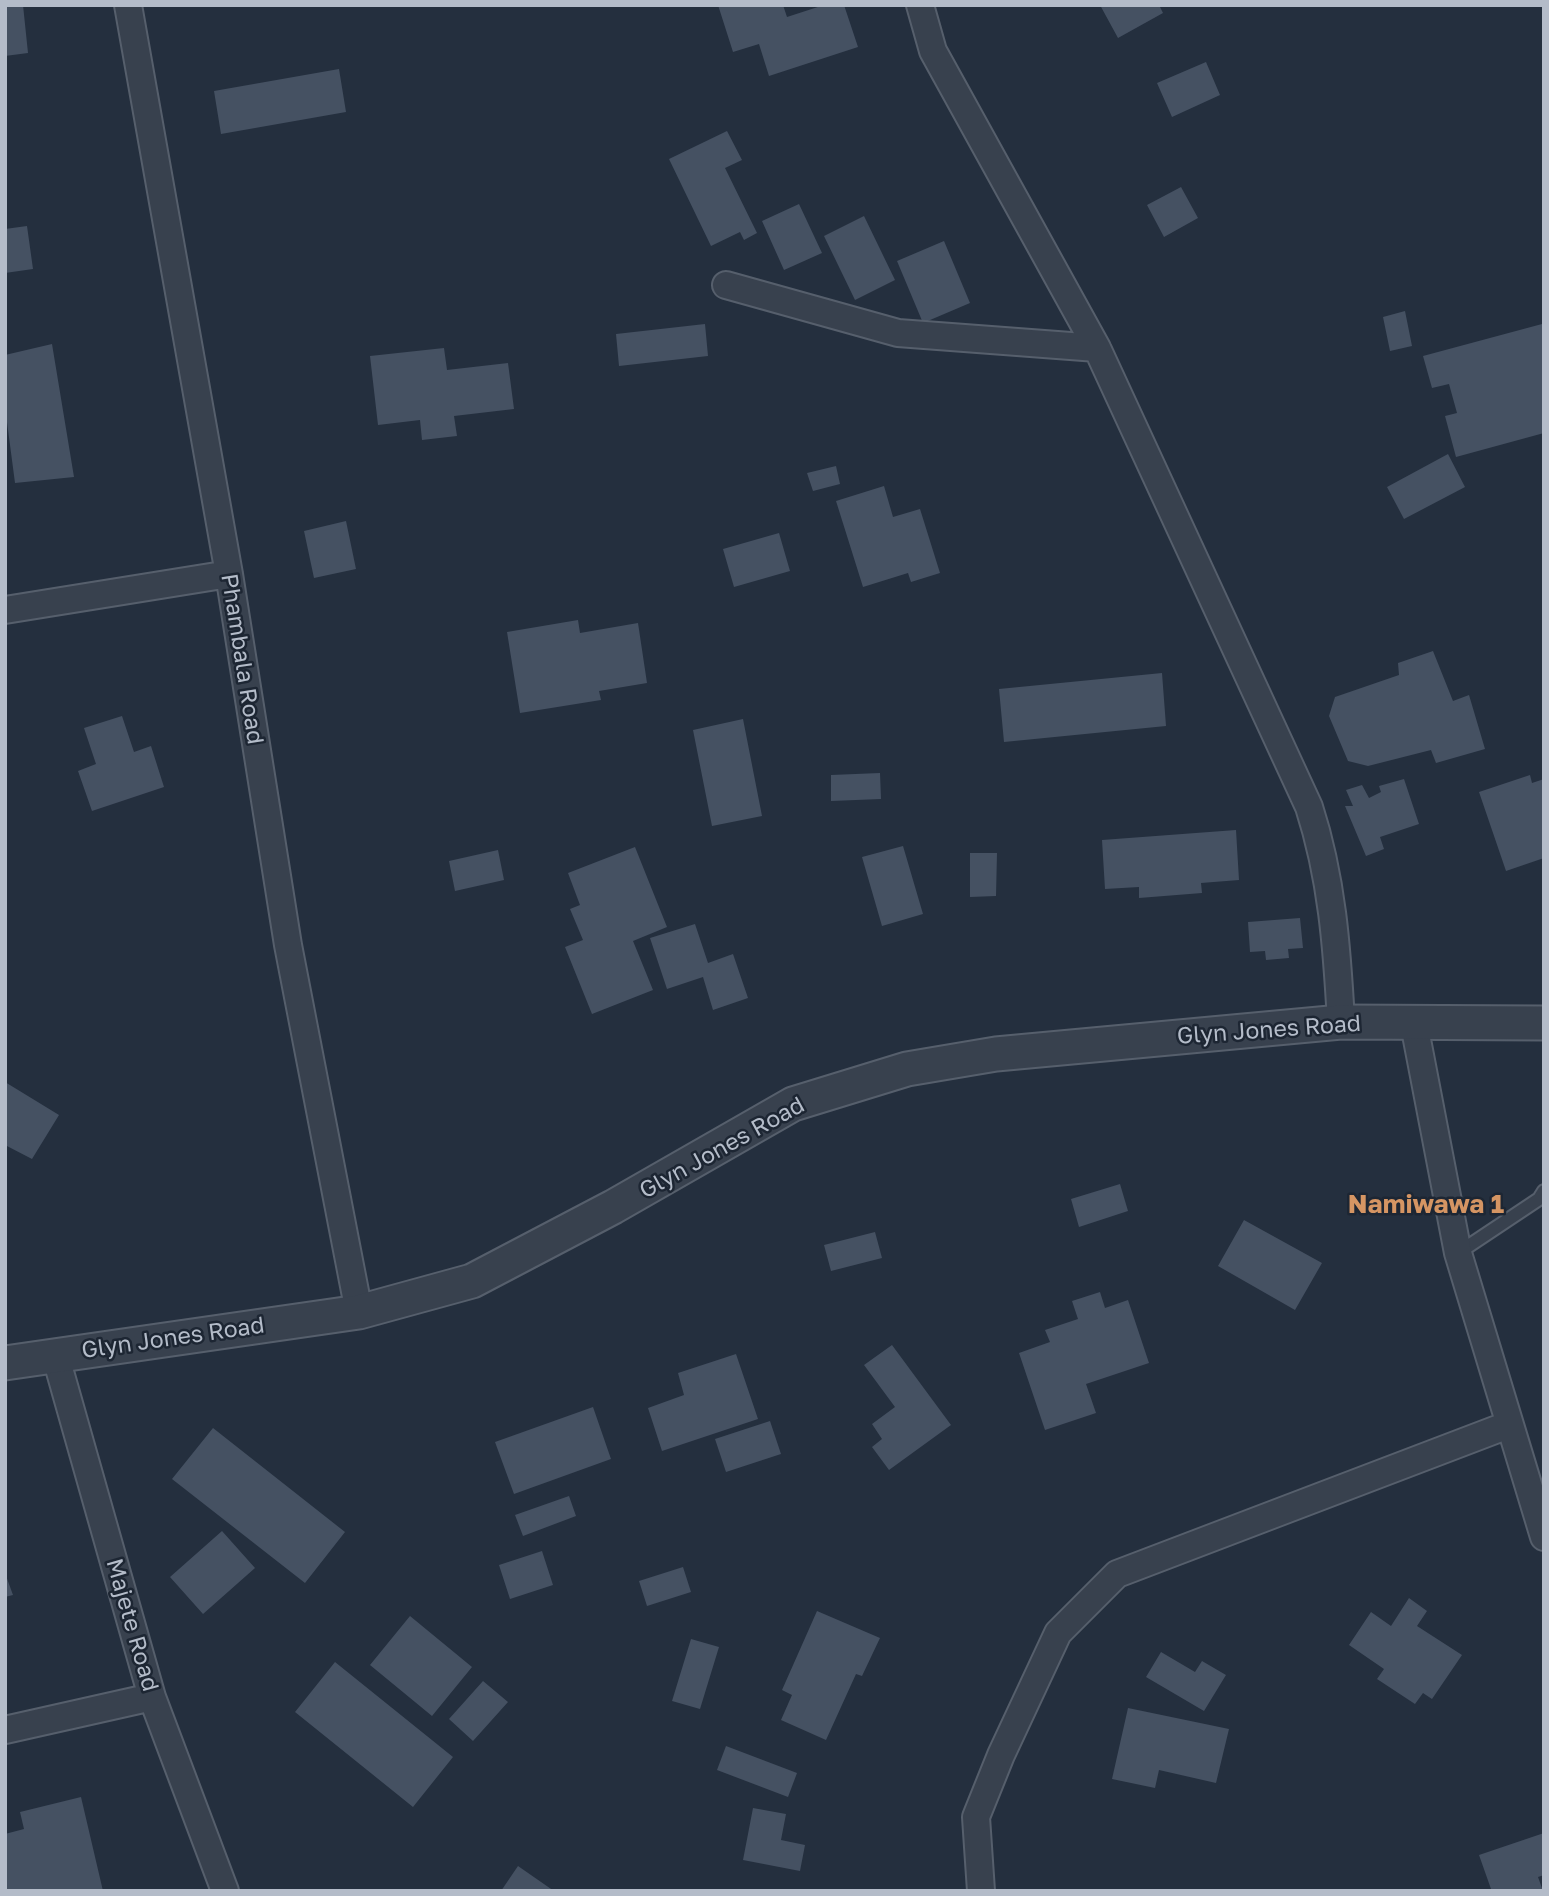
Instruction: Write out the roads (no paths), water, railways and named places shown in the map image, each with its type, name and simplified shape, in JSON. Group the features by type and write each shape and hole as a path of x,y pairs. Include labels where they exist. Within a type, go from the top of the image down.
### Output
{"street":[{"name":"Phambala Road","path":"128,5 229,574 288,946 359,1312"},
{"path":"920,5 933,51 1097,348 1309,807 1322,848 1335,920 1341,1021"},
{"path":"726,285 898,332 1097,348"},
{"path":"5,610 229,574"},
{"name":"Glyn Jones Road","path":"5,1363 359,1312 472,1281 614,1207 793,1104 907,1069 996,1054 1341,1021 1543,1025"},
{"path":"1414,1024 1458,1253 1544,1537"},
{"name":"Majete Road","path":"55,1354 152,1697 225,1891"},
{"path":"981,1891 976,1817 1001,1755 1058,1633 1117,1574 1508,1425"},
{"path":"5,1730 152,1697"}],"lane":[{"path":"1458,1253 1539,1199 1544,1191"}],"district":[{"name":"Namiwawa 1","path":"1426,1205"}]}
